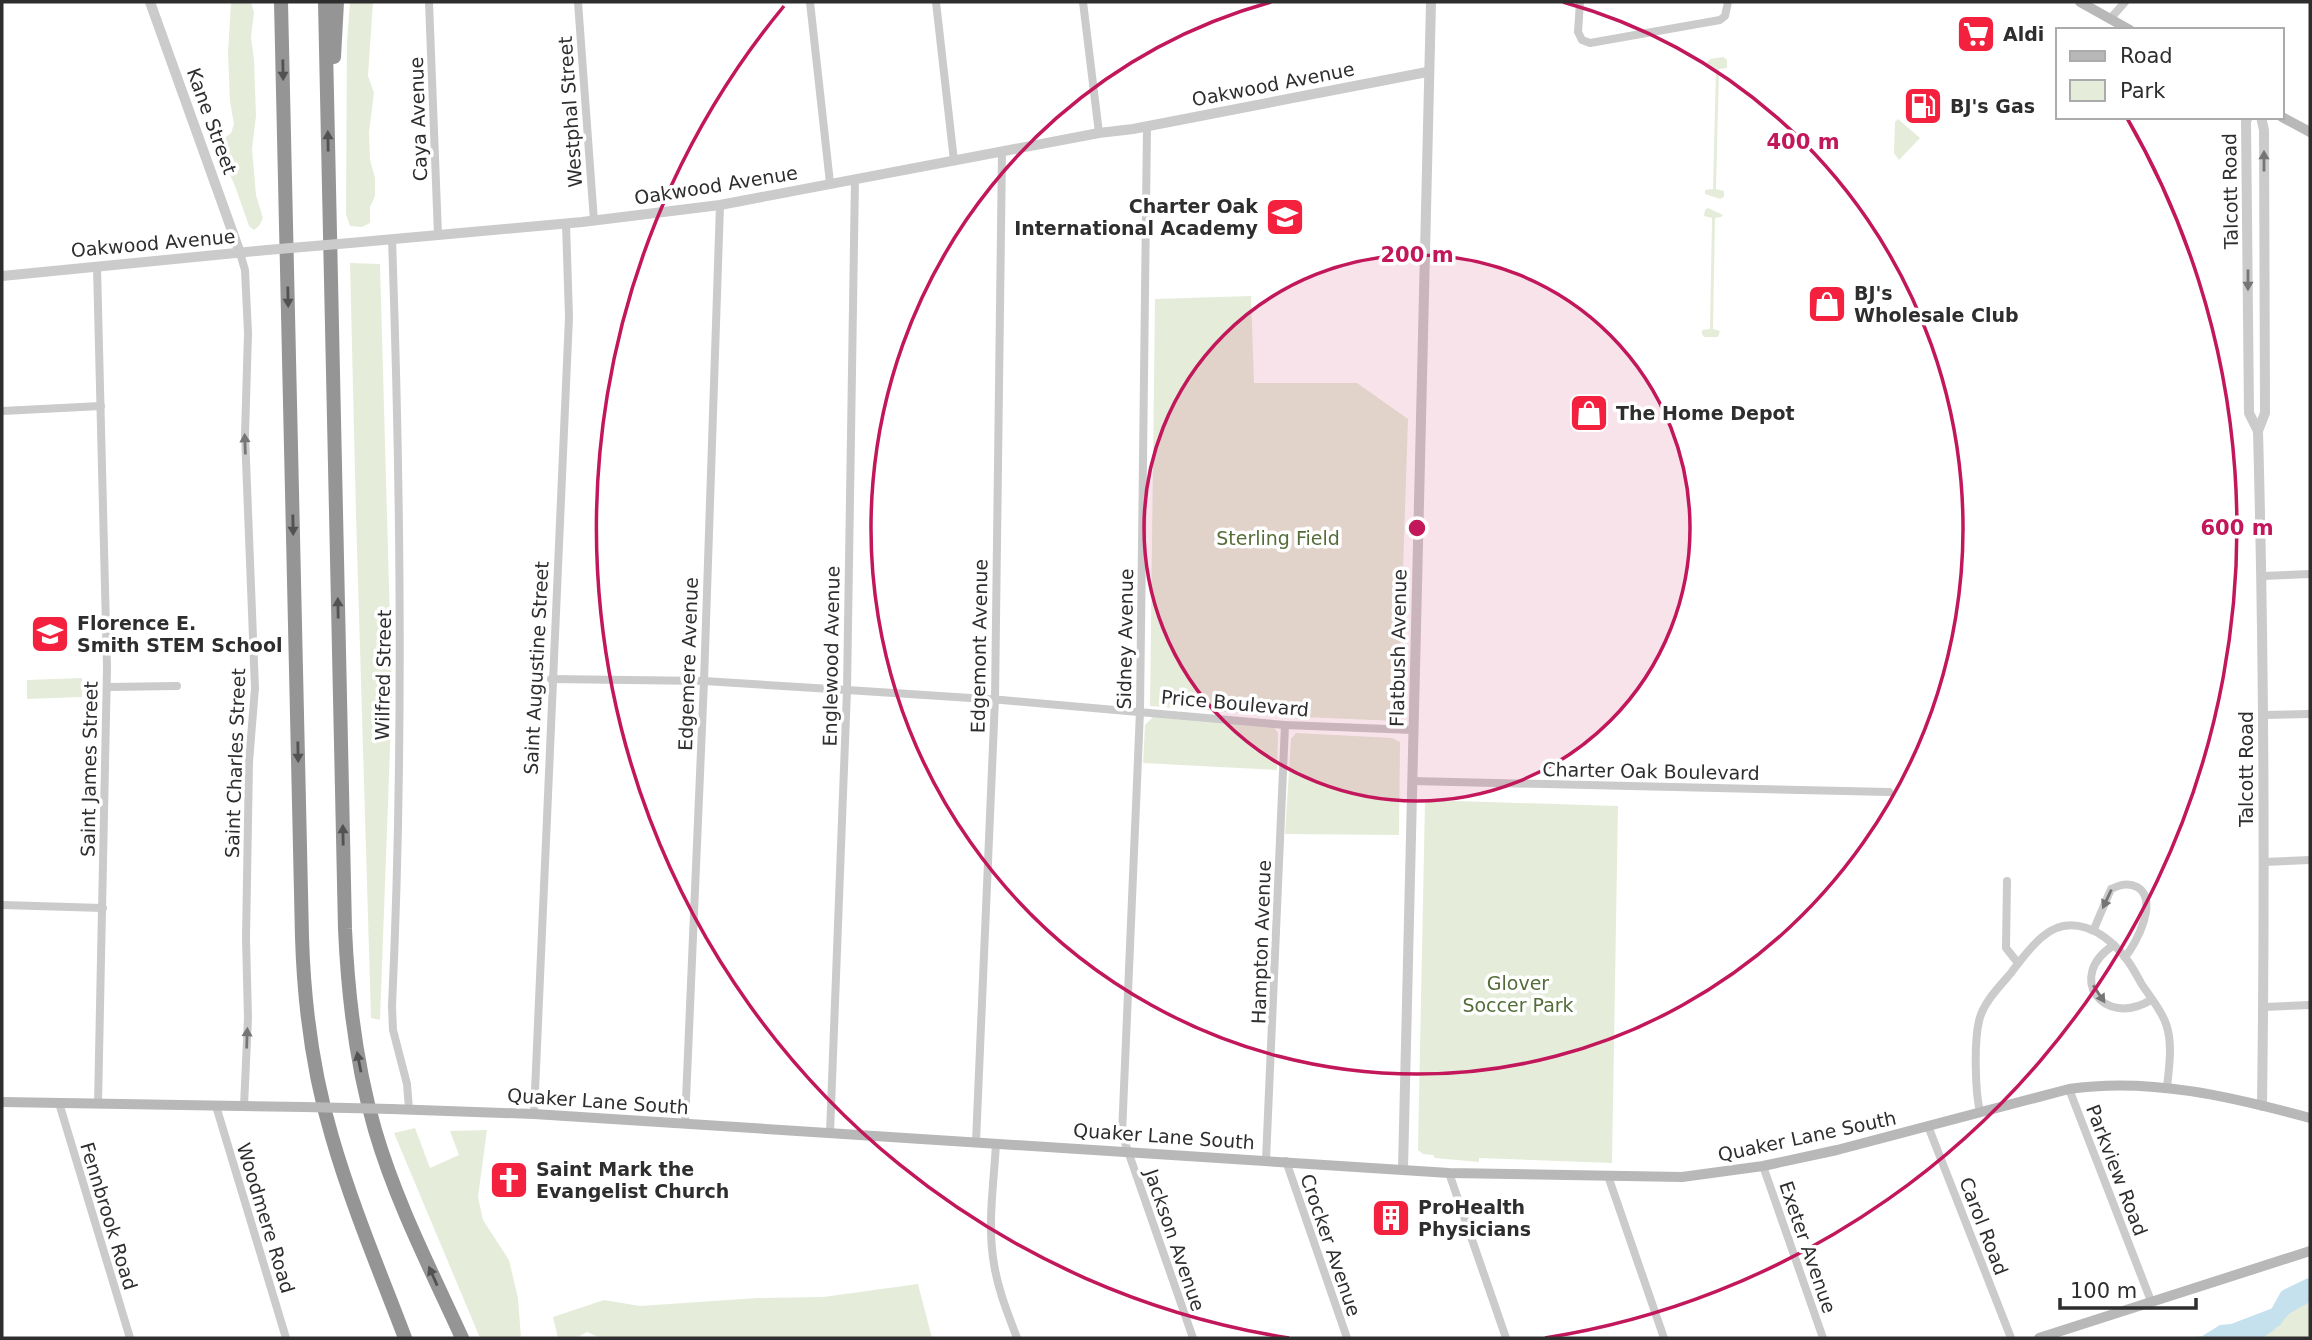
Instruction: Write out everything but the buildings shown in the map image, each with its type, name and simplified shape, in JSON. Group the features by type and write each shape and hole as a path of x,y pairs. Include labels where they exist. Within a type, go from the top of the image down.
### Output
{"highway":[{"path":"325,2 345,929 350,997 359,1063 379,1142 414,1233 462,1338"},
{"path":"327,89 335,47 337,2"},
{"path":"281,3 303,975 316,1069 332,1137 405,1338"}],"main road":[{"path":"2080,2 2126,28"},
{"path":"2284,118 2310,132"},
{"name":"Quaker Lane South","path":"2,1102 408,1109 534,1114 1449,1173 1691,1177 1763,1166 2069,1089 2117,1084 2167,1087 2310,1118"},
{"path":"2039,1338 2310,1251"}],"street":[{"name":"Kane Street","path":"150,2 240,253"},
{"name":"Caya Avenue","path":"429,2 438,235"},
{"name":"Westphal Street","path":"578,2 594,221"},
{"path":"810,2 830,183"},
{"path":"936,2 954,161"},
{"path":"1083,2 1099,133"},
{"name":"Flatbush Avenue","path":"1403,1169 1427,72 1431,2"},
{"path":"1580,2 1578,32 1582,40 1590,43 1720,20 1725,16 1728,2"},
{"path":"2110,19 2125,2"},
{"name":"Oakwood Avenue","path":"2,276 594,221 720,205 1427,72"},
{"name":"Talcott Road","path":"2247,119 2249,413 2258,431"},
{"name":"Talcott Road","path":"2261,119 2264,130 2265,412 2258,431 2264,862 2262,1106"},
{"name":"Sidney Avenue","path":"1128,1152 1122,1134 1140,711 1147,126"},
{"name":"Edgemont Avenue","path":"976,1142 995,699 1002,152"},
{"name":"Englewood Avenue","path":"830,1133 847,690 855,179"},
{"name":"Edgemere Avenue","path":"685,1124 704,681 720,205"},
{"name":"Saint Augustine Street","path":"534,1114 551,679 569,317 566,223"},
{"name":"Wilfred Street","path":"392,239 400,651 392,1006 393,1030 407,1084 408,1109"},
{"name":"Saint Charles Street","path":"240,253 245,270 245,435 255,688 249,762 246,938 248,1018 244,1106"},
{"path":"2248,257 2264,257"},
{"name":"Saint James Street","path":"97,267 107,687 98,1104"},
{"path":"2248,364 2264,364"},
{"path":"2,411 101,406"},
{"path":"2262,576 2310,574"},
{"name":"Price Boulevard","path":"551,679 704,681 995,699 1285,725 1413,730"},
{"path":"107,687 177,686"},
{"path":"2263,715 2310,714"},
{"name":"Hampton Avenue","path":"1266,1160 1285,725"},
{"name":"Charter Oak Boulevard","path":"1412,781 1889,792"},
{"path":"2264,862 2310,860"},
{"path":"2007,881 2006,948 2018,963"},
{"path":"2094,929 2111,889 2128,884 2138,887 2147,902 2146,912 2134,946 2125,957"},
{"path":"2,905 103,908"},
{"path":"1980,1111 1977,1100 1979,1020 1985,1007 2018,963 2043,936 2056,928 2082,926 2094,929 2125,957 2161,1013 2169,1033 2167,1087"},
{"path":"2114,945 2101,953 2092,967 2092,986 2096,995 2108,1006 2125,1009 2141,1006 2151,1000"},
{"path":"2264,1007 2310,1005"},
{"name":"Parkview Road","path":"2069,1089 2151,1301"},
{"name":"Fennbrook Road","path":"59,1103 130,1338"},
{"name":"Woodmere Road","path":"216,1106 286,1338"},
{"name":"Carol Road","path":"1928,1126 2011,1338"},
{"path":"996,1143 991,1218 992,1249 998,1282 1017,1338"},
{"name":"Jackson Avenue","path":"1128,1152 1193,1338"},
{"name":"Crocker Avenue","path":"1286,1161 1347,1338"},
{"name":"Exeter Avenue","path":"1763,1166 1823,1338"},
{"path":"1449,1173 1506,1338"},
{"path":"1608,1176 1664,1338"}],"green space":[{"path":"231,2 251,2 254,13 251,37 256,116 252,149 256,195 263,218 254,230 249,226 219,150 221,141 231,133 234,124 230,102 228,53"},
{"path":"350,2 373,2 368,76 374,93 369,132 375,196 370,207 370,223 362,227 350,226 346,214 347,42"},
{"path":"1723,57 1727,60 1727,68 1719,69 1716,189 1724,191 1724,197 1720,199 1705,194 1705,190 1713,189 1716,69 1708,68 1707,63 1710,59"},
{"path":"1898,119 1920,138 1899,160 1894,153 1895,122"},
{"path":"1708,208 1723,215 1715,218 1713,329 1720,331 1718,337 1704,337 1702,334 1702,330 1710,329 1712,218 1704,216"},
{"path":"350,263 380,264 392,694 380,1020 371,1018"},
{"name":"Sterling Field","path":"1251,296 1254,383 1357,383 1408,419 1398,721 1279,716 1150,706 1155,299"},
{"path":"82,678 82,697 27,699 27,680"},
{"path":"1153,717 1273,726 1278,733 1277,770 1143,763 1145,725"},
{"path":"1296,733 1392,738 1400,742 1399,835 1285,834 1291,739"},
{"name":"Glover Soccer Park","path":"1425,800 1618,806 1612,1163 1479,1158 1479,1162 1435,1158 1418,1150"},
{"path":"415,1128 430,1168 459,1155 450,1131 487,1130 478,1197 483,1220 509,1260 518,1298 521,1338 480,1338 394,1133"},
{"path":"918,1284 932,1338 601,1338 587,1332 576,1338 558,1338 553,1317 604,1300 640,1306 757,1298 823,1297"},
{"path":"2310,1284 2310,1338 2189,1338 2269,1326 2287,1296"}],"water":[{"path":"2310,1285 2310,1302 2290,1313 2273,1331 2262,1338 2199,1338 2220,1325 2231,1324 2273,1308"}],"waterway":[{"path":"2275,1319 2287,1297 2310,1286"}],"place":[{"name":"Aldi","path":"1976,34"},
{"name":"BJ's Gas","path":"1923,106"},
{"name":"Charter Oak International Academy","path":"1285,217"},
{"name":"BJ's Wholesale Club","path":"1827,304"},
{"name":"The Home Depot","path":"1589,413"},
{"name":"Florence E. Smith STEM School","path":"50,634"},
{"name":"Saint Mark the Evangelist Church","path":"509,1180"},
{"name":"ProHealth Physicians","path":"1391,1218"}]}
